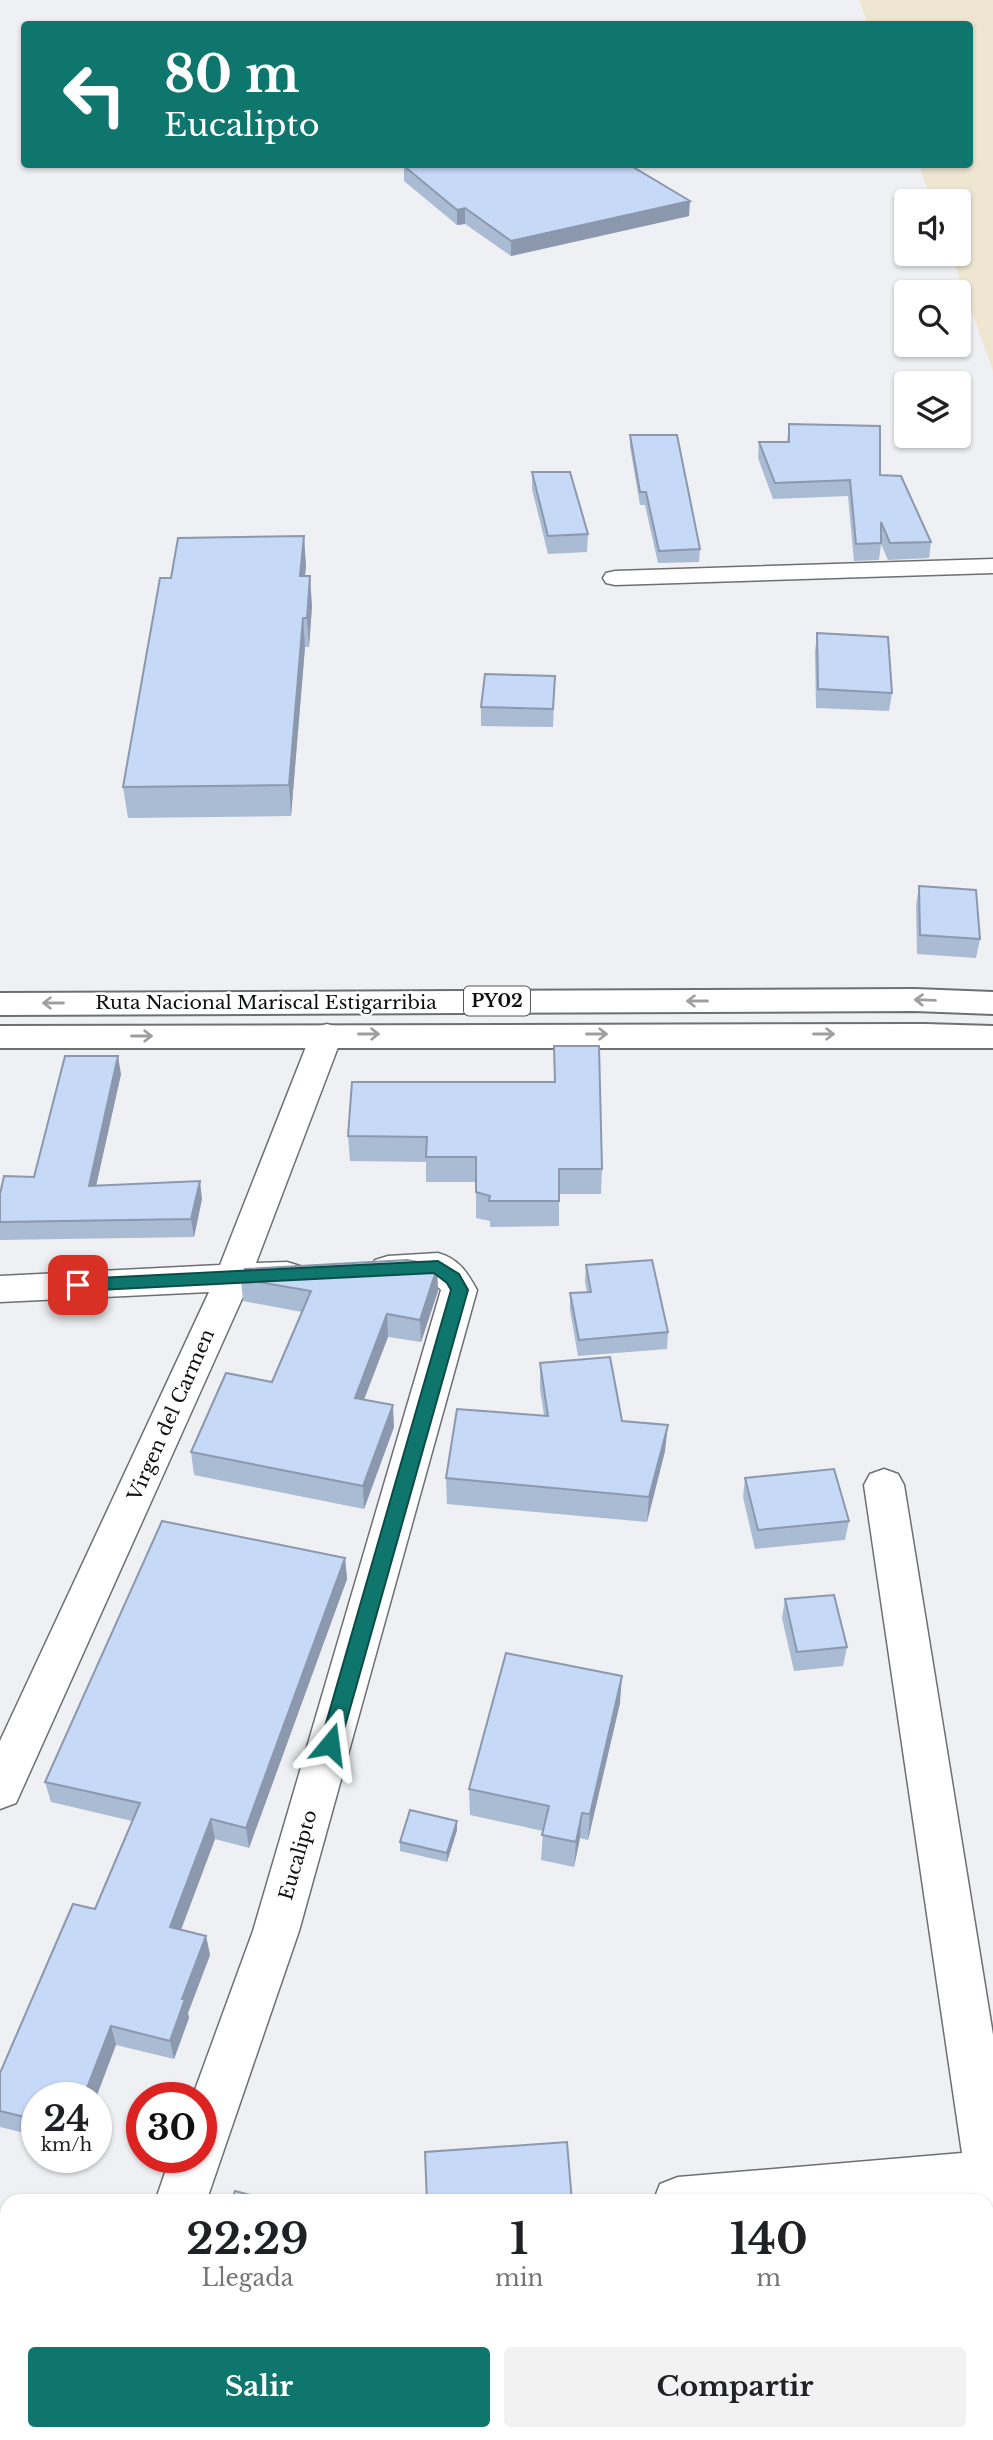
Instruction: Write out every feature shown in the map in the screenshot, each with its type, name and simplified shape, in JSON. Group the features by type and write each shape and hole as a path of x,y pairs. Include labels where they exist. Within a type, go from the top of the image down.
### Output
{"highway":[{"name":"Ruta Nacional Mariscal Estigarribia","path":"0,1004 887,1000 993,1003"},
{"name":"Ruta Nacional Mariscal Estigarribia","path":"0,1037 327,1034 897,1034 993,1037"}],"street":[{"path":"615,578 993,566"},
{"name":"Virgen del Carmen","path":"0,1789 233,1278 327,1034"},
{"name":"Eucalipto","path":"0,1289 438,1266 453,1279 459,1290 276,1931 217,2096"},
{"path":"798,2194 992,2181 884,1485"},
{"path":"183,2194 190,2173"}],"shaded area":[{"path":"859,0 993,0 993,371 971,310 971,280 960,280 955,266 971,266 971,189 928,189 920,168 973,168 973,21 867,21"}],"building":[{"path":"406,168 635,168 690,201 511,241 465,208 457,210"},
{"path":"789,424 880,426 880,475 901,476 931,542 890,543 881,522 881,543 856,544 850,480 775,483 759,442 789,442"},
{"path":"630,435 677,435 700,549 659,551 646,492 640,492"},
{"path":"532,472 570,472 588,534 548,536"},
{"path":"304,536 300,576 310,576 307,618 303,618 289,785 123,787 160,578 171,578 178,538"},
{"path":"817,633 888,637 892,693 818,689"},
{"path":"485,674 555,676 553,709 481,707"},
{"path":"919,886 976,890 980,939 920,935"},
{"path":"554,1046 599,1046 602,1169 559,1169 559,1201 489,1201 490,1196 476,1192 476,1157 426,1157 427,1137 348,1136 352,1082 555,1082"},
{"path":"65,1056 118,1056 89,1186 200,1181 191,1219 0,1222 0,1194 4,1176 34,1177"},
{"path":"407,1260 434,1265 437,1268 420,1320 387,1314 355,1398 393,1405 363,1486 191,1452 226,1373 272,1382 311,1291 241,1279 245,1269"},
{"path":"652,1260 668,1332 579,1340 570,1293 591,1292 586,1265"},
{"path":"610,1357 622,1421 668,1425 649,1497 446,1478 457,1409 548,1416 540,1363"},
{"path":"834,1469 849,1521 758,1530 745,1478"},
{"path":"162,1521 345,1558 246,1828 211,1819 170,1927 206,1936 182,1999 185,1999 170,2041 111,2026 89,2082 21,2082 21,2116 0,2111 0,2073 73,1904 95,1909 140,1803 45,1782"},
{"path":"834,1595 847,1647 797,1652 785,1599"},
{"path":"506,1653 622,1676 590,1814 582,1813 576,1842 542,1835 549,1806 469,1789"},
{"path":"410,1810 457,1821 447,1853 400,1842"},
{"path":"567,2142 571,2194 427,2194 425,2152"}],"route":[{"path":"78,1285 438,1266 453,1279 459,1290 330,1744"}]}
